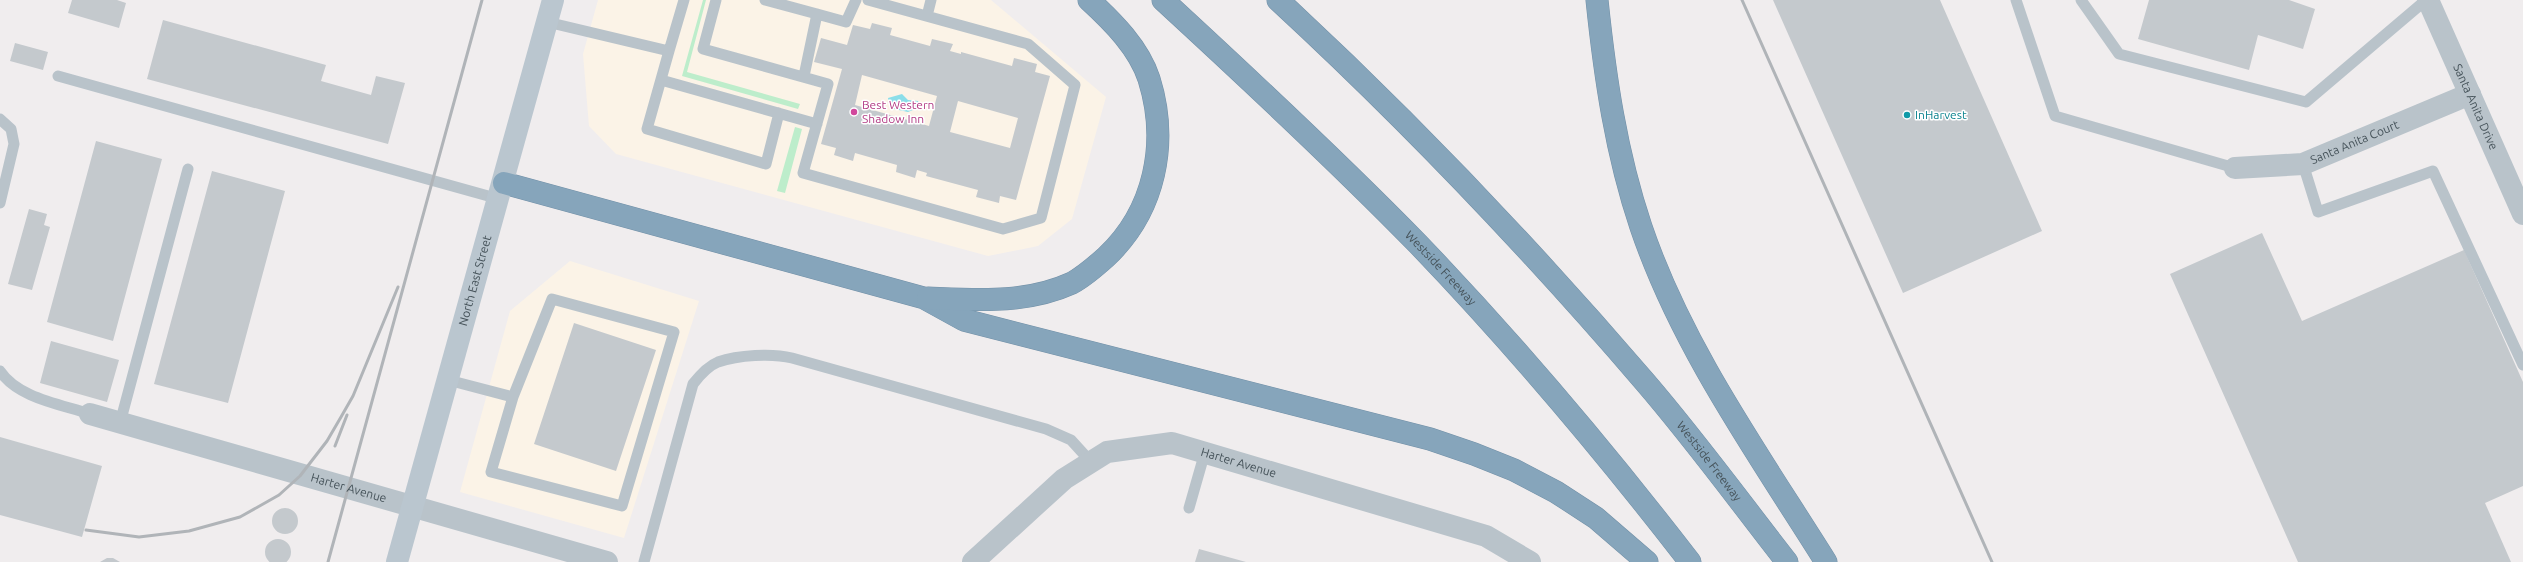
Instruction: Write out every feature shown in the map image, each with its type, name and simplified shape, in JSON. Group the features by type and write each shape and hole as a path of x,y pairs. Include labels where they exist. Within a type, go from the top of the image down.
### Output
{"highway":[{"path":"502,191 924,298 1001,300 1040,294 1073,282 1099,264 1118,245 1134,224 1147,198 1156,170 1159,142 1157,112 1149,78 1130,42 1090,0"},
{"name":"Westside Freeway","path":"1163,0 1267,95 1418,245 1583,430 1690,562"},
{"name":"Westside Freeway","path":"1278,0 1326,45 1476,193 1556,280 1646,384 1787,562"},
{"path":"1597,0 1614,124 1641,228 1655,262 1699,354 1826,562"},
{"path":"924,298 964,320 1430,440 1474,454 1514,470 1556,492 1596,518 1647,562"}],"main road":[{"name":"North East Street","path":"397,562 502,191 553,0"}],"street":[{"name":"Santa Anita Drive","path":"2427,0 2523,214"},
{"name":"Santa Anita Court","path":"2235,168 2304,164 2470,94"},
{"name":"Harter Avenue","path":"90,414 598,561"},
{"name":"Harter Avenue","path":"973,562 1064,479 1107,452 1172,443 1486,536 1530,562"}],"lane":[{"path":"684,0 647,129 766,164 779,113"},
{"path":"716,0 703,49 804,76 828,84 804,173 1004,229 1041,218 1075,85 1028,44 868,0"},
{"path":"766,0 846,22 856,0"},
{"path":"927,16 930,0"},
{"path":"2016,0 2054,116 2235,168"},
{"path":"2081,0 2119,54 2306,102 2427,0"},
{"path":"804,76 817,14"},
{"path":"547,22 668,52"},
{"path":"58,76 502,191"},
{"path":"660,80 818,124"},
{"path":"0,119 11,129 14,144 0,203"},
{"path":"2304,164 2318,212 2433,171 2523,365"},
{"path":"120,423 188,170"},
{"path":"552,299 674,332 622,506 491,472 513,396 552,299"},
{"path":"644,562 693,384 702,372 718,362 778,355 792,358 1046,429 1071,440 1092,462"},
{"path":"0,371 7,382 22,391 90,414"},
{"path":"448,380 513,396"},
{"path":"1189,508 1205,452"}],"shaded area":[{"path":"598,0 991,0 1106,97 1072,219 1038,246 988,256 616,154 589,126 583,54"},
{"path":"570,261 699,301 624,538 460,492 510,311"}],"green space":[{"path":"703,0 706,0 687,72 800,104 798,109 682,76"},
{"path":"795,127 802,129 785,193 777,191"}],"water":[{"path":"902,94 908,100 918,101 920,107 908,112 890,108 888,98"}],"building":[{"path":"72,0 117,0 126,3 119,28 68,13"},
{"name":"InHarvest","path":"1773,0 1940,0 2042,231 1903,293"},
{"path":"2149,0 2289,0 2315,9 2303,49 2258,35 2249,70 2138,39"},
{"path":"163,20 326,65 321,81 371,95 376,76 405,83 388,144 147,79"},
{"name":"Best Western Shadow Inn","path":"872,23 892,28 890,35 930,46 932,39 953,44 950,51 961,54 961,52 1012,66 1014,58 1037,64 1035,72 1050,76 1016,200 1000,196 999,203 976,197 978,190 926,176 927,173 917,170 915,178 896,172 897,165 855,153 853,161 834,155 836,148 821,144 842,69 814,62 821,38 847,45 853,25 870,29","holes":["862,75 937,96 929,126 855,105","958,101 1018,118 1010,148 950,132"]},
{"path":"15,43 48,52 43,70 10,61"},
{"path":"96,141 162,159 113,341 47,322"},
{"path":"212,171 285,191 228,403 154,384"},
{"path":"29,209 47,214 44,225 50,227 32,290 8,284"},
{"path":"2262,233 2302,321 2464,250 2523,382 2523,486 2485,503 2511,562 2298,562 2170,274"},
{"path":"574,323 656,350 616,471 534,444"},
{"path":"51,341 119,360 107,402 40,383"},
{"path":"0,437 102,466 82,537 0,515"},
{"path":"285,508 294,512 298,521 294,530 285,534 276,530 272,521 276,512"},
{"path":"278,539 287,543 291,552 287,561 278,565 269,561 265,552 269,543"},
{"path":"1199,549 1246,562 1195,562"},
{"path":"107,558 113,558 120,562 100,562"}],"railway":[{"path":"328,562 482,0"},
{"path":"1742,0 1992,562"},
{"path":"86,530 139,537 189,531 240,517 279,495 300,476 327,441 341,417 353,396 398,287"},
{"path":"335,446 347,415"}],"place":[{"name":"Best Western Shadow Inn","path":"854,112"},
{"name":"InHarvest","path":"1907,115"}]}
